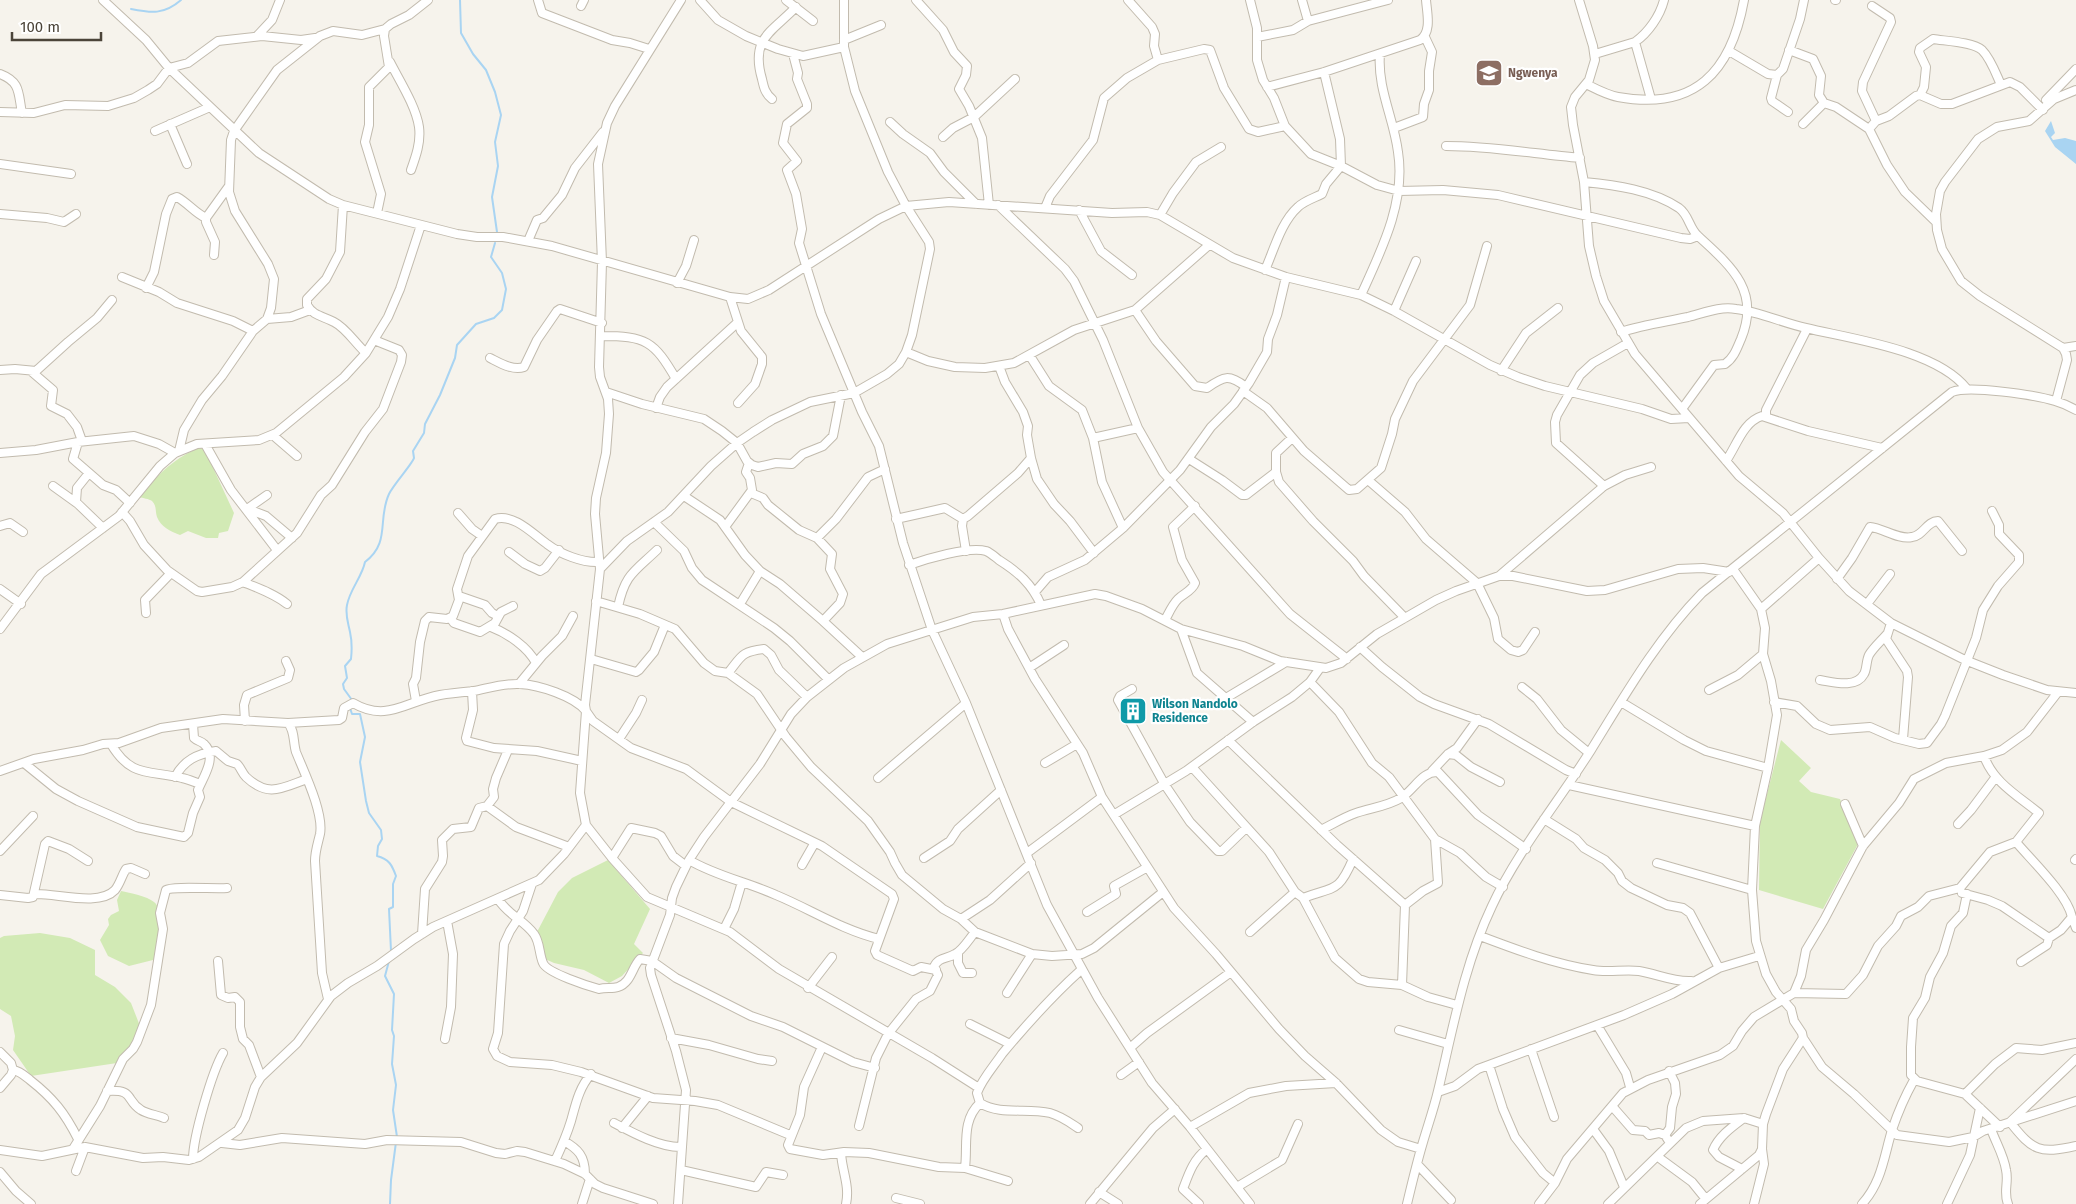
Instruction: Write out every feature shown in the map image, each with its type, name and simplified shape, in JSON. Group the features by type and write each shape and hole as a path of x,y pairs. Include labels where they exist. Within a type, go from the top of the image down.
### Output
{"street":[{"path":"103,0 146,40 169,68 273,164 342,205 457,234 477,237 503,237 528,241 730,297 748,299 757,297 788,280 879,219 906,206 949,202 1112,213 1147,212 1160,215 1233,258 1286,277 1361,295 1394,311 1501,371 1545,386 1642,409 1671,419 1689,418"},
{"path":"256,36 272,20 280,0"},
{"path":"538,0 542,13 556,20 575,25 612,40 649,49"},
{"path":"681,0 615,106 606,129 598,164 602,262 602,323 599,367 600,377 606,392 609,414 607,445 596,498 595,514 600,566 585,700 586,711 580,802 586,825 647,897 724,929 741,939 778,969 808,988 854,1012 979,1088"},
{"path":"700,0 718,20 761,42 793,54 812,55 844,44 881,25"},
{"path":"786,0 813,21"},
{"path":"600,566 627,540 654,522 684,496 711,466 737,443 772,420 810,402 854,393 888,374 899,364 906,352 917,312 930,249 929,242 906,206 880,155 855,91 844,44 844,0"},
{"path":"916,0 943,30 954,52 967,66 967,71 959,89 974,117 982,138 989,205"},
{"path":"1128,0 1152,27 1155,34 1154,46 1158,60"},
{"path":"1250,0 1257,37 1257,60 1267,87 1274,98 1285,126 1312,154 1341,166 1377,185 1399,191 1443,190 1498,195 1681,238 1698,236"},
{"path":"1302,0 1308,21"},
{"path":"1257,37 1292,30 1308,21 1358,4 1387,0"},
{"path":"1267,87 1324,72 1425,37 1428,30 1426,0"},
{"path":"1579,0 1595,54 1593,71 1586,84 1575,97 1571,107 1584,182 1592,261 1599,288 1628,343 1739,476 1792,522 1819,558 1849,591 1891,623 1965,660 2003,675 2058,692 2076,693"},
{"path":"1595,54 1634,42 1650,27 1664,0"},
{"path":"1586,84 1616,97 1652,99 1680,94 1702,85 1729,51 1736,33 1744,0"},
{"path":"1788,112 1772,101 1771,98 1777,75 1783,69 1804,0"},
{"path":"0,112 34,113 64,105 108,106 126,101 148,90 157,84 169,68 188,63 218,41 256,36 301,40 333,31 362,35 385,29 423,2"},
{"path":"1872,6 1890,18 1892,22 1863,82 1862,91 1876,121"},
{"path":"772,99 765,92 759,70 761,42 771,28 796,7"},
{"path":"385,29 384,36 390,62 406,92 419,125 418,148 411,170"},
{"path":"177,452 189,420 253,331 267,319 271,308 274,278 268,264 235,211 228,186 231,140 234,130 277,70 320,36"},
{"path":"1394,128 1423,117 1424,104 1429,90 1428,71 1432,52 1425,37"},
{"path":"1869,129 1876,121 1889,116 1920,95 1924,87 1926,67 1919,52 1920,48 1933,39 1961,43 1982,50 1993,67 2001,85"},
{"path":"1634,42 1652,99"},
{"path":"1045,208 1050,196 1093,140 1104,98 1127,78 1158,60 1204,49 1210,50 1224,88 1249,129 1258,132 1285,126"},
{"path":"1789,50 1813,59 1821,76 1819,95 1824,103 1836,107 1869,129 1887,165 1904,192 1936,222"},
{"path":"1729,51 1768,74 1777,75"},
{"path":"793,54 797,79 807,108 787,124 783,143 797,160 787,170 796,194 802,229 799,243 823,321 879,446 896,519 932,630 966,704 1048,906 1081,970 1152,1083 1190,1127 1250,1204"},
{"path":"1361,295 1385,242 1401,178 1394,128 1381,84 1380,54"},
{"path":"377,213 382,194 366,142 369,125 368,94 372,82 387,70 390,62"},
{"path":"2043,110 2045,102 2076,69"},
{"path":"1265,270 1284,226 1292,214 1301,205 1322,194 1326,184 1341,166 1340,140 1324,72"},
{"path":"0,74 16,83 22,113"},
{"path":"943,136 974,117 1015,79"},
{"path":"1920,95 1941,104 1952,104 2010,82 2015,84 2043,110"},
{"path":"2056,401 2067,360 2063,348 1980,296 1961,281 1942,249 1936,222 1940,191 1974,143 1997,126 2023,124 2034,118 2054,99 2076,90"},
{"path":"1803,124 1824,103"},
{"path":"155,131 181,118 210,107"},
{"path":"890,122 903,134 930,153 944,172 976,204"},
{"path":"170,124 187,164"},
{"path":"528,241 537,220 543,218 562,195 575,168 606,129"},
{"path":"1446,146 1480,146 1542,155 1580,158"},
{"path":"1160,215 1173,193 1196,162 1222,147"},
{"path":"0,164 71,174"},
{"path":"1584,182 1618,186 1661,200 1683,212 1698,236 1715,250 1744,288 1748,312 1742,335 1733,356 1725,364 1714,365 1682,409"},
{"path":"214,255 216,242 206,222 206,218 228,186"},
{"path":"146,288 154,272 164,222 172,199 177,197 194,212 206,218"},
{"path":"342,205 340,252 326,278 308,299 307,305 310,310 341,327 366,353"},
{"path":"998,205 1069,274 1096,323 1138,428 1156,461 1170,480 1290,614 1347,659"},
{"path":"1079,210 1101,252 1132,275"},
{"path":"0,214 47,218 64,222 76,214"},
{"path":"0,629 21,604 42,574 122,512 160,466 177,452 197,444 259,440 276,434 344,377 366,353 388,317 400,289 421,225"},
{"path":"677,283 686,266 694,240"},
{"path":"906,352 928,361 950,366 985,368 1014,363 1030,356 1053,340 1074,330 1135,310 1209,244"},
{"path":"1135,310 1162,348 1195,386 1207,388 1228,377 1236,379 1244,389 1267,408 1304,451 1350,490 1357,489 1381,468 1395,419 1419,372 1470,306 1488,246"},
{"path":"1394,311 1416,261"},
{"path":"122,277 159,292 177,303 233,321 253,331"},
{"path":"1035,592 1048,577 1078,564 1123,528 1189,459 1211,427 1244,389 1268,349 1268,339 1277,315 1286,277"},
{"path":"730,297 737,323 746,338 760,353 762,361 755,384 738,403"},
{"path":"32,372 40,369 68,342 98,318 112,300"},
{"path":"1501,371 1526,333 1558,308"},
{"path":"490,358 519,369 524,367 537,340 557,310 560,309 602,323"},
{"path":"1621,332 1645,324 1718,309 1736,309 1921,358 1955,376 1967,389"},
{"path":"267,319 292,317 310,310"},
{"path":"656,408 660,397 676,379 737,323"},
{"path":"1766,417 1766,410 1807,329"},
{"path":"601,336 619,336 648,343 661,354 676,379"},
{"path":"122,512 130,521 144,545 171,573 202,592 232,587 243,582 304,525 321,495 332,485 365,432 386,404 402,354 399,350 374,340"},
{"path":"1604,486 1556,443 1556,415 1571,393 1580,375 1593,363 1628,343"},
{"path":"2063,348 2076,346"},
{"path":"1030,356 1049,386 1082,410 1093,438 1102,482 1123,528"},
{"path":"999,366 1005,382 1023,412 1028,426 1027,435 1038,479 1094,553"},
{"path":"0,370 15,369 32,372 52,388 54,392 51,406 67,414 77,427 80,442 73,458 103,485 121,494 130,503"},
{"path":"1407,1204 1438,1092 1457,1005 1492,904 1544,819 1569,785 1657,645 1674,623 1702,593 1947,395 1957,390 1967,389 2056,401 2076,410"},
{"path":"606,392 656,408 704,419 722,430 737,443 750,463 758,467 792,464 803,454 823,446 836,430 841,395"},
{"path":"1726,461 1736,447 1747,425 1756,418 1766,417 1808,431 1882,448"},
{"path":"1093,438 1138,428"},
{"path":"276,434 275,437 297,456"},
{"path":"0,452 36,450 80,442 140,436 177,452"},
{"path":"1292,438 1276,453 1276,472 1280,482 1313,521 1405,618"},
{"path":"205,444 231,490 277,550"},
{"path":"963,519 1018,473 1032,458"},
{"path":"1189,459 1242,495 1246,495 1276,472"},
{"path":"725,527 751,493 750,478 745,470 750,463"},
{"path":"1499,576 1604,486 1626,475 1651,467"},
{"path":"817,538 836,519 868,476 885,469"},
{"path":"76,502 77,488 90,473"},
{"path":"1368,480 1405,512 1426,539 1477,583 1494,618 1498,640 1511,650 1518,652 1523,650 1535,632"},
{"path":"53,486 76,502 103,528"},
{"path":"751,493 763,498 768,505 799,530 817,538 832,554 830,569 843,594 840,603 823,621"},
{"path":"247,509 268,495"},
{"path":"684,496 713,514 760,571 780,584 862,657"},
{"path":"1166,620 1173,604 1193,588 1195,583 1182,560 1173,527 1195,506"},
{"path":"896,519 945,508 963,519"},
{"path":"247,509 266,516 292,538"},
{"path":"1774,702 1797,706 1816,724 1830,730 1870,727 1895,738 1924,744 1936,732 1945,716 1965,660 1976,638 1982,610 1998,586 2019,562 2020,558 2016,551 2001,537 1999,524 1992,512"},
{"path":"458,513 472,529 482,536"},
{"path":"451,619 459,600 457,589 468,556 495,519 500,518 525,526 558,550 600,566"},
{"path":"963,519 962,526 966,551"},
{"path":"1837,578 1852,558 1870,527 1911,538 1918,535 1932,522 1938,521 1962,551"},
{"path":"654,522 684,551 692,568 702,580 740,604 790,641 829,680"},
{"path":"0,526 10,523 23,532"},
{"path":"508,552 525,564 540,571 545,568 558,550"},
{"path":"618,607 622,588 627,578 657,550"},
{"path":"910,565 934,556 966,551 988,552 1024,578 1035,592 1041,605"},
{"path":"1761,609 1819,558"},
{"path":"678,1204 681,1170 680,1147 685,1100 684,1079 651,975 652,961 670,914 676,887 687,863 782,731 791,714 829,680 862,657 887,644 973,616 1003,614 1096,594 1106,596 1166,620 1181,629 1243,646 1286,662 1331,668 1347,659 1377,634 1405,618 1456,591 1499,576 1513,576 1588,591 1605,590 1678,568 1731,571 1761,609 1765,628 1763,654 1771,681 1777,715 1755,826 1752,890 1753,915 1759,956 1776,992 1791,1009 1794,1021 1803,1038 1822,1067 1868,1106 1892,1131 1904,1137 1949,1142 1973,1137 1983,1131 2076,1101"},
{"path":"740,604 760,571"},
{"path":"146,613 144,600 171,573"},
{"path":"1867,604 1890,574"},
{"path":"243,582 287,604"},
{"path":"0,589 21,604"},
{"path":"459,596 485,605 492,613 498,616"},
{"path":"596,601 640,614 680,633 704,662 715,671 728,673 757,694 782,731 812,768 868,821 890,852 902,875 943,909 961,919 975,932 1032,954 1082,954 1094,948 1163,892"},
{"path":"416,701 413,684 416,678 420,642 425,621 428,617 451,619 454,623 477,632 490,627 498,616 513,606"},
{"path":"1003,614 1008,629 1029,668 1083,753 1102,796 1115,814 1146,868 1186,923 1231,972 1279,1029 1386,1134 1398,1142 1421,1149"},
{"path":"519,684 562,636 573,616"},
{"path":"1891,623 1886,639 1904,665 1908,677 1903,739"},
{"path":"591,659 636,672 654,652 662,637 665,625"},
{"path":"490,627 508,634 530,653 536,663"},
{"path":"1181,629 1197,673 1253,722"},
{"path":"1820,680 1852,683 1860,680 1864,674 1869,655 1888,633"},
{"path":"1029,668 1064,645"},
{"path":"1360,647 1382,668 1420,697 1434,704 1478,719 1576,774"},
{"path":"728,673 740,657 748,651 764,649 771,655 779,670 808,697"},
{"path":"1709,690 1738,675 1763,654"},
{"path":"245,721 244,705 247,694 288,678 290,670 286,661"},
{"path":"1226,698 1286,662"},
{"path":"1115,814 1166,785 1253,722 1292,697 1310,682 1320,668"},
{"path":"1310,682 1339,712 1367,756 1389,777 1435,839 1460,853 1486,876 1503,887"},
{"path":"0,771 24,763 97,745 111,744 161,728 223,719 288,723 339,720 342,718 344,708 353,703 369,712 383,712 440,695 519,684 565,696 575,701 594,721 631,748 686,769 731,802 814,844 822,846 892,894 894,899 892,908 875,951 877,955 913,971 921,967 936,970"},
{"path":"1522,687 1537,699 1561,730 1589,754"},
{"path":"1132,689 1120,696 1118,700 1166,785 1190,822 1218,851 1222,851 1246,828"},
{"path":"472,691 473,710 466,738 467,741 508,750 537,751 582,761"},
{"path":"1794,993 1801,976 1806,950 1863,846 1899,803 1914,779 1946,763 1984,756 2002,750 2027,732 2058,692"},
{"path":"618,739 636,713 642,700"},
{"path":"1621,702 1706,751 1768,768"},
{"path":"878,778 966,704"},
{"path":"1321,830 1349,816 1391,803 1403,797 1448,754 1457,748 1478,719"},
{"path":"288,723 291,727 296,751 316,803 320,829 315,861 322,973 328,999"},
{"path":"24,763 56,789 78,801 137,827 184,837 188,832 200,797 198,790 209,764 209,752 203,742 194,738 193,724"},
{"path":"1228,740 1321,830 1405,905"},
{"path":"111,744 124,761 133,768 200,784"},
{"path":"1045,762 1077,744"},
{"path":"422,934 425,888 442,862 442,840 453,829 471,826 479,808 487,806 494,797 493,789 496,778 508,750"},
{"path":"175,777 185,763 193,757 216,751 228,761 237,764 243,775 260,789 277,790 307,779"},
{"path":"1448,754 1456,755 1476,770 1500,782"},
{"path":"1953,892 1969,879 1990,852 2016,842 2039,813 1995,778 1984,756"},
{"path":"1192,767 1269,852 1295,892 1303,898 1335,958 1352,974 1368,982 1402,985 1428,997 1457,1005"},
{"path":"1432,771 1438,772 1443,776 1453,790 1478,815 1526,849"},
{"path":"1958,824 1995,778"},
{"path":"1569,785 1755,826"},
{"path":"924,858 950,841 955,832 973,814 1002,790"},
{"path":"1026,853 1102,796"},
{"path":"1845,804 1863,846"},
{"path":"487,806 516,827 569,847"},
{"path":"0,851 33,816"},
{"path":"1544,819 1576,839 1584,848 1605,860 1622,881 1631,888 1667,905 1683,908 1690,913 1719,968"},
{"path":"0,1150 42,1156 86,1147 143,1158 193,1159 199,1157 222,1143 242,1124 255,1087 261,1077 297,1043 328,999 348,983 386,960 422,934 532,884 545,874 586,825"},
{"path":"612,858 631,828 655,833 661,836 673,856 687,863 774,894 858,933 879,939"},
{"path":"1402,985 1405,905 1423,891 1438,883 1435,839"},
{"path":"0,895 31,898 35,894 45,844 48,841 69,849 88,861"},
{"path":"2016,842 2062,896 2070,909 2076,928"},
{"path":"802,865 814,844"},
{"path":"1303,898 1336,888 1345,877 1353,859"},
{"path":"961,919 990,900 1031,863"},
{"path":"1657,863 1752,890"},
{"path":"35,894 78,898 103,897 115,890 126,869 130,868 145,874"},
{"path":"1087,912 1116,894 1114,886 1146,868"},
{"path":"724,929 734,909 742,882"},
{"path":"532,884 523,911 516,920 504,944 498,1033 494,1052 497,1056 510,1062 559,1066 591,1074 648,1096 718,1105 790,1135"},
{"path":"72,1149 100,1106 122,1059 137,1042 153,1001 162,929 160,913 166,890 171,887 228,888"},
{"path":"1250,932 1295,892"},
{"path":"1539,1204 1555,1183 1567,1159 1630,1087 1720,1055 1733,1046 1747,1023 1768,1007 1794,993 1846,994 1863,975 1878,946 1896,926 1901,916 1918,907 1929,896 1953,892 1988,900 2002,906 2049,938"},
{"path":"1967,894 1963,913 1951,926 1943,953 1930,977 1925,998 1913,1018 1910,1047 1911,1075 1914,1080 1965,1094 2000,1127"},
{"path":"498,899 507,912 533,932 537,938 546,967 551,971 599,990 608,986 619,986 627,980 640,959 652,961 676,978 751,1016 782,1027 853,1062 875,1068"},
{"path":"2021,962 2047,945 2049,938 2061,930 2072,917"},
{"path":"445,1039 451,1008 453,954 448,921"},
{"path":"859,1126 876,1058 888,1034 916,999 930,990 938,976 934,967 939,960 958,953 975,932"},
{"path":"1480,936 1554,962 1568,965 1605,971 1636,971 1679,981 1693,981"},
{"path":"958,953 958,963 963,972 972,973"},
{"path":"1007,993 1032,954"},
{"path":"1438,1092 1455,1086 1478,1069 1650,1004 1719,968 1759,956"},
{"path":"808,988 832,957"},
{"path":"218,961 222,995 228,998 235,997 240,1002 240,1027 243,1039 249,1045 261,1077"},
{"path":"1078,1128 1065,1119 1049,1112 1005,1110 985,1106 977,1098 979,1088 1010,1044 1055,994 1081,970"},
{"path":"1130,1048 1231,972"},
{"path":"970,1024 1010,1044"},
{"path":"1597,1025 1626,1073 1630,1087"},
{"path":"1399,1030 1448,1044"},
{"path":"671,1038 709,1045 758,1059 772,1061"},
{"path":"1754,1204 1764,1164 1762,1149 1763,1124 1783,1069 1803,1038"},
{"path":"1965,1094 1995,1064 2016,1048 2042,1050 2076,1044"},
{"path":"822,1047 804,1087 800,1115 790,1135 788,1145 793,1151 823,1155 869,1153 938,1167 965,1168 1008,1181"},
{"path":"1531,1049 1554,1117"},
{"path":"0,1052 11,1063 13,1070 11,1076 0,1088"},
{"path":"193,1159 200,1122 218,1062 223,1053"},
{"path":"2010,1122 2076,1059"},
{"path":"1122,1074 1139,1062"},
{"path":"1489,1065 1503,1109 1515,1136 1543,1173 1555,1183"},
{"path":"13,1070 24,1076 54,1101 65,1114 78,1139"},
{"path":"1665,1135 1670,1128 1676,1094 1675,1082 1669,1072"},
{"path":"555,1161 564,1141 579,1092 583,1083 591,1074"},
{"path":"1862,1204 1882,1170 1892,1131 1906,1093 1914,1080"},
{"path":"1190,1127 1249,1093 1286,1086 1336,1083"},
{"path":"107,1091 125,1093 131,1096 141,1110 164,1118"},
{"path":"622,1128 648,1096"},
{"path":"965,1168 966,1128 970,1114 980,1103"},
{"path":"1612,1106 1633,1130 1645,1131 1649,1135 1659,1133 1665,1135 1670,1143"},
{"path":"1947,1204 1970,1155 1980,1108"},
{"path":"1090,1204 1153,1128 1175,1110"},
{"path":"1608,1204 1686,1128 1703,1121 1744,1118 1763,1124"},
{"path":"1742,1169 1719,1157 1713,1150 1727,1131 1744,1118"},
{"path":"2010,1122 2026,1143 2037,1149 2059,1149 2076,1146"},
{"path":"614,1123 622,1128 673,1147 680,1147"},
{"path":"1237,1187 1282,1160 1298,1124"},
{"path":"1593,1128 1609,1152 1624,1187"},
{"path":"1991,1129 2007,1171 2008,1182 2004,1192 2008,1204"},
{"path":"222,1143 240,1145 282,1138 365,1144 382,1140 461,1142 505,1154 517,1151 525,1152 555,1161 588,1176 602,1188 653,1204"},
{"path":"564,1141 577,1148 585,1165 588,1176 582,1204"},
{"path":"76,1172 86,1147"},
{"path":"1199,1204 1183,1189 1195,1161 1207,1149"},
{"path":"1658,1157 1692,1182 1703,1201 1759,1155 1762,1149"},
{"path":"841,1153 842,1168 848,1183 846,1204"},
{"path":"1417,1164 1451,1200"},
{"path":"681,1170 756,1187 766,1172 782,1175"},
{"path":"0,1172 16,1191 31,1204"},
{"path":"1099,1192 1118,1204"},
{"path":"896,1198 920,1204"}],"green space":[{"path":"203,446 234,513 228,531 219,533 218,538 206,538 188,531 180,535 169,530 163,526 156,515 155,505 152,501 139,497 175,461"},
{"path":"1781,740 1811,768 1799,781 1811,792 1840,799 1858,844 1823,909 1759,890 1760,821"},
{"path":"608,860 650,909 634,944 643,953 622,976 609,983 584,970 554,963 543,958 537,932 558,892 572,878"},
{"path":"121,891 147,898 157,906 160,929 157,959 129,966 108,956 100,940 109,925 108,919 119,911 117,900"},
{"path":"40,933 70,938 95,950 95,975 115,987 131,1003 140,1026 134,1043 117,1063 31,1076 13,1050 15,1036 11,1016 0,1009 0,938"}],"water":[{"path":"2051,121 2055,133 2051,137 2053,140 2065,138 2076,141 2076,164 2055,147 2045,131"}],"waterway":[{"path":"131,9 157,12 169,8 181,0"},
{"path":"460,0 461,33 473,54 486,70 495,92 501,115 495,142 498,166 492,197 497,232"},
{"path":"352,700 344,689 343,684 347,678 345,666 351,659 352,652 346,612 347,605 365,562 378,547 389,494 414,458 413,451 424,433 425,424 440,395 455,358 457,345 476,324 494,318 502,310 506,289 502,273 491,257 495,243"},
{"path":"350,708 352,714 360,714 365,737 360,762 369,813 381,830 382,839 378,846 377,856 390,863 396,876 393,884 393,907 389,909 391,951"},
{"path":"389,961 385,976 394,994 392,1064 396,1085 393,1110 397,1137"},
{"path":"390,1204 396,1142"}],"place":[{"name":"Ngwenya","path":"1489,73"},
{"name":"Wilson Nandolo Residence","path":"1133,711"}]}
